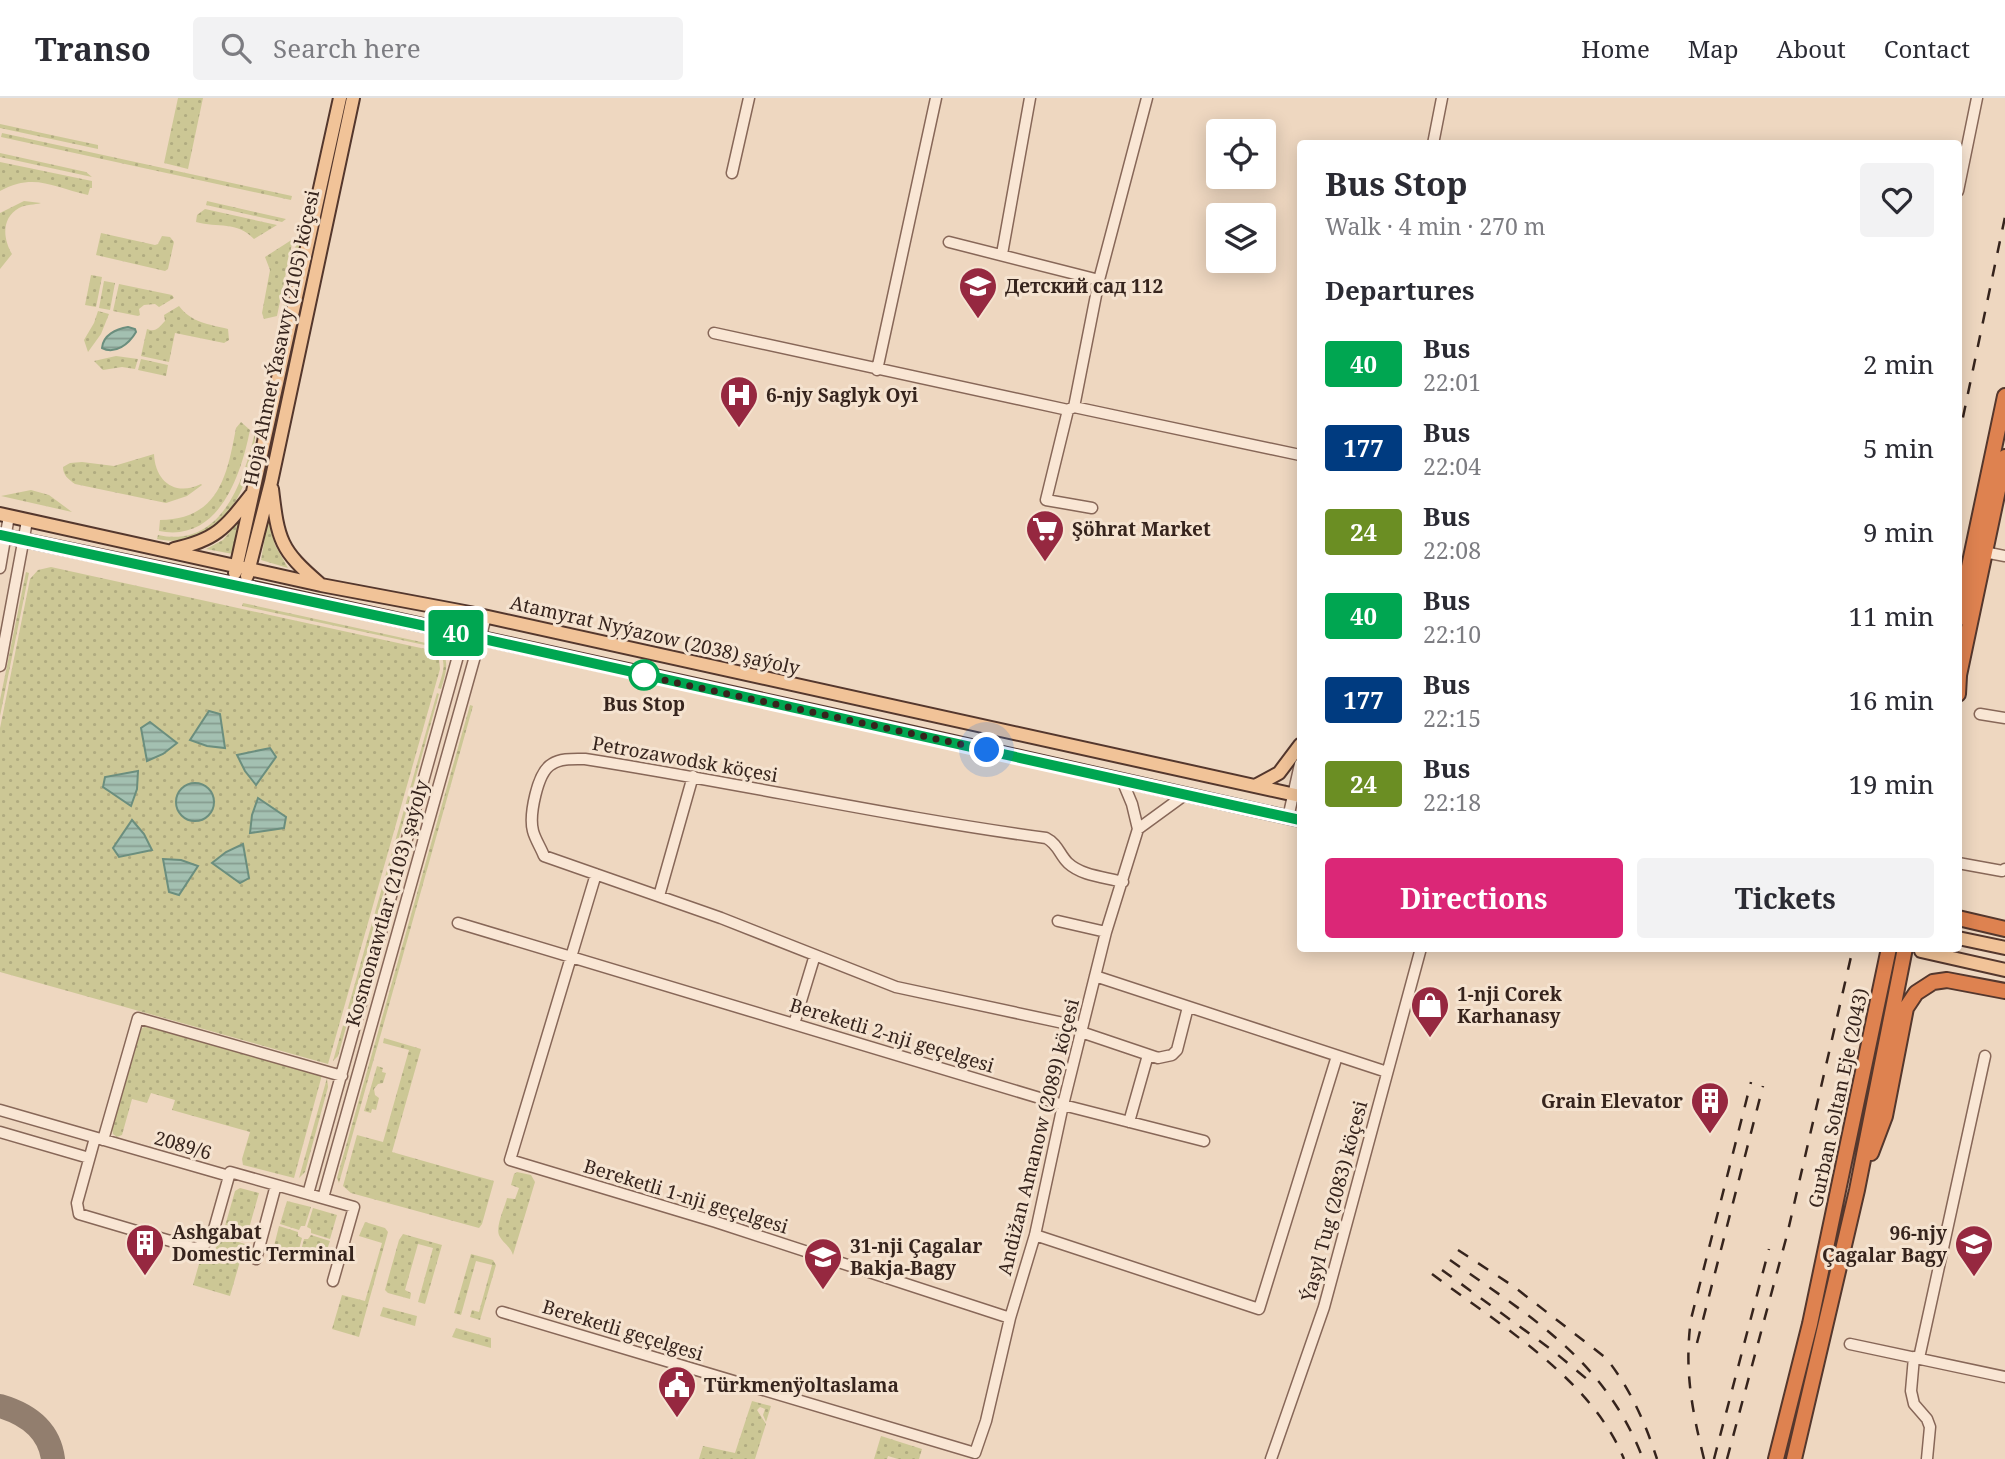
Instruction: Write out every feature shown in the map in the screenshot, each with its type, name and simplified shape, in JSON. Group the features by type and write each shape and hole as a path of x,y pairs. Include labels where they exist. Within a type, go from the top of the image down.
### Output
{"highway":[{"path":"1962,600 2005,396"},
{"path":"1962,663 2005,457"},
{"path":"1962,919 2005,929"},
{"name":"Gurban Soltan Eje (2043)","path":"1776,1459 1810,1324 1888,952"},
{"name":"Gurban Soltan Eje (2043)","path":"1794,1459 1857,1190 1904,952"},
{"path":"1857,1190 1885,1116 1906,1008 1912,998 1927,985 1947,980 2005,991"}],"main road":[{"name":"Hoja Ahmet Ýasawy (2105) köçesi","path":"243,567 253,492 340,98"},
{"name":"Hoja Ahmet Ýasawy (2105) köçesi","path":"238,585 271,482 352,98"},
{"path":"271,482 276,525 286,552 321,585"},
{"path":"170,551 200,544 220,531 253,492"},
{"name":"Atamyrat Nyýazow (2038) şaýoly","path":"4,515 321,585 470,613 1297,795"},
{"name":"Atamyrat Nyýazow (2038) şaýoly","path":"3,536 480,638 1294,819"},
{"path":"1255,786 1279,773 1297,750"},
{"path":"1962,939 2005,948"},
{"path":"1925,952 2005,970"}],"street":[{"path":"732,173 749,98"},
{"path":"877,370 936,98"},
{"path":"1002,254 1030,98"},
{"path":"1092,508 1046,500 1071,408 1099,280 1147,98"},
{"path":"1434,140 1443,98"},
{"path":"1962,171 1977,98"},
{"path":"949,242 1099,280"},
{"path":"714,333 877,370 1297,454"},
{"path":"0,568 4,515"},
{"path":"0,666 27,521"},
{"path":"1984,552 2005,556"},
{"name":"Kosmonawtlar (2103) şaýoly","path":"308,1194 470,613"},
{"name":"Kosmonawtlar (2103) şaýoly","path":"323,1198 486,617"},
{"path":"1980,714 2005,718"},
{"name":"Petrozawodsk köçesi","path":"1123,882 1080,871 1068,862 1054,842 1046,838 965,827 693,776 585,759 568,759 552,763 541,773 537,785 532,828 544,856 659,896 896,987 1082,1030 1148,1055"},
{"path":"659,896 693,776"},
{"path":"1122,780 1138,829 1186,794"},
{"path":"1294,819 1297,795"},
{"name":"Andižan Amanow (2089) köçesi","path":"975,1454 986,1421 1010,1318 1035,1235 1063,1105 1106,932 1138,829"},
{"path":"1962,864 2002,871 2005,869"},
{"path":"571,957 596,874"},
{"path":"1058,921 1106,932"},
{"name":"Bereketli 2-nji geçelgesi","path":"458,923 1063,1105 1204,1141"},
{"name":"Ýaşyl Tug (2083) köçesi","path":"1271,1459 1324,1307 1420,952"},
{"path":"794,1024 815,955"},
{"name":"Bereketli 1-nji geçelgesi","path":"571,957 510,1160 716,1222 1010,1318"},
{"path":"1095,976 1387,1072"},
{"path":"1129,1122 1148,1055 1167,1057 1177,1050 1188,1007"},
{"path":"229,1176 212,1236 203,1246 194,1248 79,1214 76,1203 89,1158 99,1139 138,1018 342,1076"},
{"path":"1035,1235 1259,1309 1337,1056"},
{"path":"1927,1459 1930,1427 1927,1419 1914,1404 1911,1391 1916,1357 1985,1056"},
{"name":"2089/6","path":"0,1111 229,1176 230,1172 354,1207 333,1281"},
{"path":"0,1132 89,1158"},
{"path":"256,1259 276,1185"},
{"name":"Bereketli geçelgesi","path":"502,1312 975,1454"},
{"path":"1850,1344 2005,1377"}],"shaded area":[{"path":"178,98 203,98 188,169 164,163"},
{"path":"0,124 98,145 98,149 0,128"},
{"path":"2,133 292,196 291,200 1,137"},
{"path":"0,153 86,172 92,177 0,157"},
{"path":"0,162 92,181 92,188 88,195 34,182 12,185 0,191"},
{"path":"24,201 41,203 22,207 9,217 5,229 12,254 0,269 0,213"},
{"path":"207,201 286,219 282,222 206,205"},
{"path":"205,209 277,225 254,239 234,227 196,222 197,215"},
{"path":"101,233 155,245 162,236 170,237 174,242 168,269 165,271 96,255"},
{"path":"301,234 287,311 281,317 298,235"},
{"path":"293,239 277,316 264,319 262,313 270,270 265,257"},
{"path":"91,275 102,277 96,307 85,305"},
{"path":"104,281 115,283 110,310 99,308"},
{"path":"119,284 172,295 174,298 159,307 155,304 144,305 139,309 138,316 113,311"},
{"path":"179,306 195,319 228,329 229,340 224,343 175,333 169,362 141,356 147,329 157,329 165,321 164,315"},
{"path":"98,311 109,314 101,334 88,352 84,340"},
{"path":"128,327 136,332 130,341 117,349 102,348 111,333"},
{"path":"116,356 138,359 135,369 122,367 103,370 94,361"},
{"path":"141,359 168,365 166,376 138,370"},
{"path":"241,422 250,430 240,466 224,502 212,516 197,527 180,532 159,531 160,520 180,518 196,512 217,492 229,462 236,428"},
{"path":"255,432 254,448 245,481 230,510 206,532 192,538 175,541 157,539 158,535 180,537 199,532 214,521 236,489"},
{"path":"154,454 158,472 168,484 183,489 202,485 187,496 166,503 75,484 66,477 63,470 63,467 70,463 114,466"},
{"path":"31,490 49,495 72,512 1,496"},
{"path":"243,516 233,554 206,549 223,540"},
{"path":"268,519 275,545 288,568 261,560"},
{"path":"51,567 430,650 439,659 440,669 328,1064 0,972 0,728 30,579 38,570"},
{"path":"26,572 29,573 0,716 0,700"},
{"path":"243,603 435,645 446,660 441,689 438,688 443,661 434,647 242,606"},
{"path":"437,693 439,694 338,1056 333,1061"},
{"path":"470,705 473,706 339,1183 337,1178"},
{"path":"209,711 220,714 225,748 190,740"},
{"path":"150,722 177,743 163,754 147,761 141,728"},
{"path":"270,748 276,757 256,785 237,755"},
{"path":"138,771 137,789 131,806 103,787 105,777"},
{"path":"195,783 209,788 214,802 209,816 195,821 181,816 176,802 181,788"},
{"path":"258,798 286,817 284,828 250,833"},
{"path":"132,820 144,834 152,850 119,857 113,848"},
{"path":"243,844 249,878 240,883 212,863"},
{"path":"163,859 181,860 198,866 179,895 169,892"},
{"path":"146,1026 322,1075 294,1178 243,1165 242,1159 250,1132 172,1110 175,1100 151,1093 147,1103 132,1099 122,1135 117,1137 113,1134 112,1129 139,1030"},
{"path":"384,1038 421,1049 392,1152 494,1181 479,1228 351,1193 343,1186 357,1135 383,1142 409,1050 383,1043"},
{"path":"377,1066 383,1068 382,1072 386,1073 383,1083 374,1089 379,1098 376,1110 372,1109 371,1113 364,1111"},
{"path":"327,1078 328,1087 305,1172 299,1178"},
{"path":"517,1172 531,1175 535,1182 513,1255 500,1237 498,1229 507,1198 515,1199 519,1188 511,1185"},
{"path":"240,1188 259,1193 246,1239 223,1233 235,1191"},
{"path":"287,1201 311,1207 305,1226 301,1226 299,1230 280,1224"},
{"path":"313,1208 337,1215 330,1239 311,1233 311,1229 307,1227"},
{"path":"365,1222 385,1228 388,1232 359,1337 332,1329 342,1295 365,1301 382,1243 359,1236"},
{"path":"279,1226 298,1232 298,1236 302,1238 297,1257 273,1250"},
{"path":"403,1234 442,1245 425,1304 418,1302 433,1248 418,1244 405,1290 411,1293 410,1299 385,1290"},
{"path":"311,1235 330,1241 322,1264 299,1258 304,1239"},
{"path":"222,1237 245,1244 230,1296 193,1285 201,1257 214,1251"},
{"path":"471,1254 493,1260 496,1265 480,1320 470,1317 472,1310 479,1312 492,1265 476,1261 461,1315 454,1313"},
{"path":"383,1307 417,1316 415,1326 380,1316"},
{"path":"456,1328 491,1338 491,1348 452,1337"},
{"path":"752,1401 771,1406 766,1422 763,1415 765,1409 760,1407 757,1410 766,1424 755,1459 699,1459 703,1446 735,1453"},
{"path":"881,1436 922,1449 919,1459 888,1456 887,1459 874,1459"}],"taxiway":[{"path":"0,1406 19,1413 35,1424 47,1439 53,1459"}],"railway":[{"path":"1962,422 2005,217"},
{"path":"1727,1459 1787,1235 1852,952"},
{"path":"1704,1459 1690,1390 1688,1356 1691,1319 1751,1082"},
{"path":"1697,1343 1763,1086"},
{"path":"1714,1459 1769,1249"},
{"path":"1458,1250 1513,1286 1606,1358 1636,1406 1657,1459"},
{"path":"1450,1260 1537,1322 1587,1368 1609,1395 1643,1459"},
{"path":"1442,1270 1552,1350 1588,1380"},
{"path":"1432,1274 1541,1355 1566,1378 1590,1403 1609,1430 1624,1459"}],"bus line":[{"name":"40","path":"0,535 245,586 1297,819"}],"place":[{"name":"Детский сад 112","path":"978,320"},
{"name":"6-njy Saglyk Oyi","path":"739,429"},
{"name":"Şöhrat Market","path":"1045,563"},
{"name":"Bus Stop","path":"644,675"},
{"name":"1-nji Corek Karhanasy","path":"1430,1039"},
{"name":"Grain Elevator","path":"1710,1135"},
{"name":"Ashgabat Domestic Terminal","path":"145,1277"},
{"name":"96-njy Çagalar Bagy","path":"1974,1278"},
{"name":"31-nji Çagalar Bakja-Bagy","path":"823,1291"},
{"name":"Türkmenÿoltaslama","path":"677,1419"}],"route":[{"path":"644,675 636,674 987,750"}]}
